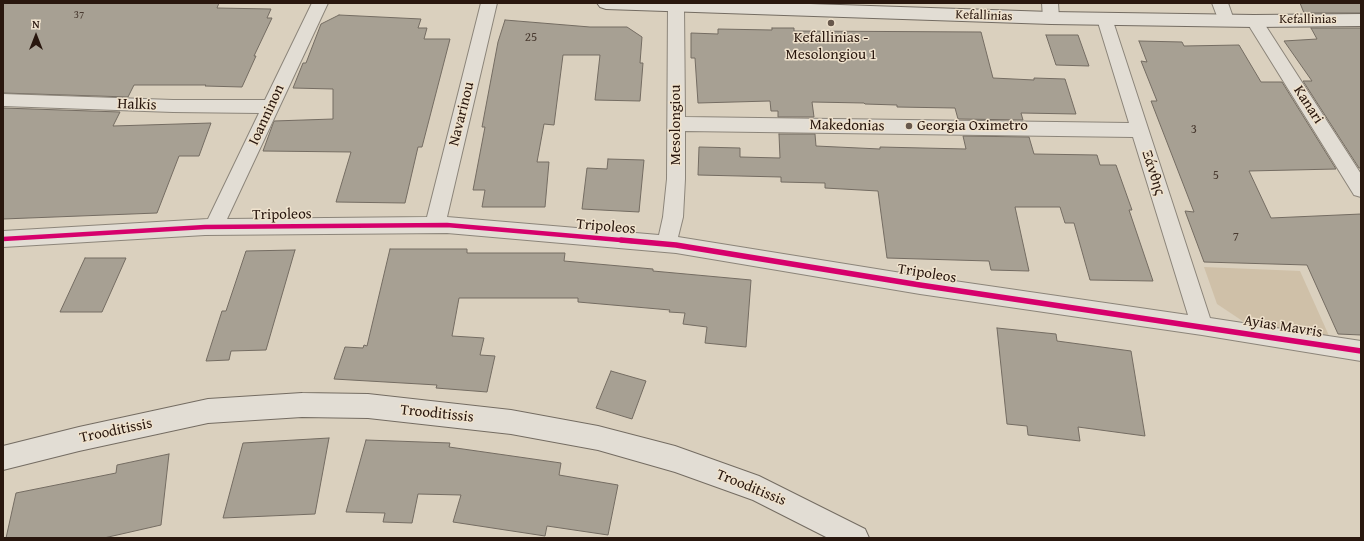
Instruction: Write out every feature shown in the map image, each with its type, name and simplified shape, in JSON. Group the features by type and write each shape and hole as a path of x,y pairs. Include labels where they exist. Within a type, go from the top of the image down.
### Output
{"street":[{"name":"Ioanninon","path":"214,227 320,3"},
{"name":"Navarinou","path":"435,225 489,3"},
{"name":"Kefallinias","path":"606,3 676,6 1050,11 1105,19 1254,21 1361,20"},
{"path":"1220,3 1226,20"},
{"name":"Mesolongiou","path":"666,244 673,217 676,187 676,6"},
{"name":"Ξάνθης","path":"1105,19 1202,326"},
{"name":"Kanari","path":"1254,21 1361,190"},
{"name":"Halkis","path":"3,100 165,106 271,107"},
{"name":"Makedonias","path":"676,124 1139,130"},
{"name":"Tripoleos","path":"3,239 214,227 435,225 666,244 920,285 1202,326"},
{"name":"Ayias Mavris","path":"1202,326 1361,351"},
{"name":"Trooditissis","path":"3,458 79,438 208,411 302,405 375,407 511,422 598,438 675,459 759,489 856,538"}],"shaded area":[{"path":"1204,267 1300,271 1330,338 1247,324 1217,304"}],"building":[{"path":"3,3 219,3 217,8 271,9 267,18 272,18 254,56 256,56 242,87 205,86 206,85 134,85 128,97 3,93"},
{"path":"1300,3 1361,3 1361,13 1304,13"},
{"path":"339,15 421,19 418,28 427,28 424,39 450,39 422,147 418,147 405,203 336,202 351,152 263,151 274,121 333,119 333,89 293,88 303,63 306,63 321,24"},
{"path":"505,20 590,27 627,27 642,37 640,63 643,63 640,101 595,100 600,55 563,55 554,125 544,124 537,162 549,162 545,207 482,207 485,190 473,190 485,127 482,127 498,42"},
{"path":"772,28 794,28 794,31 981,32 993,78 1034,80 1034,78 1065,79 1076,114 1021,113 1023,120 958,119 955,108 897,107 897,105 864,103 812,102 814,117 778,117 778,111 771,111 770,101 698,103 695,58 691,58 691,33 718,34 718,29 772,30"},
{"path":"1311,28 1361,28 1361,168 1359,168 1303,81 1312,81 1284,41 1317,39"},
{"path":"1046,35 1078,35 1089,66 1056,65"},
{"path":"1139,41 1182,42 1184,46 1239,45 1261,82 1282,82 1336,169 1249,171 1271,218 1361,214 1361,335 1338,334 1307,265 1204,262 1185,211 1194,212 1151,101 1157,101 1141,61 1147,62"},
{"path":"3,108 120,112 113,126 211,123 199,156 179,156 157,213 3,219"},
{"path":"779,134 815,134 816,146 880,149 880,147 966,149 963,136 1029,137 1034,154 1097,155 1100,165 1116,165 1132,210 1129,210 1153,281 1090,280 1074,223 1065,223 1060,207 1015,207 1029,271 991,270 989,261 887,258 878,191 825,188 825,183 781,182 781,177 698,175 699,147 740,148 740,157 780,158"},
{"path":"608,159 644,160 639,212 582,209 587,168 607,169"},
{"path":"390,249 467,249 467,253 565,253 564,261 751,280 746,347 705,343 707,327 683,324 685,313 669,312 670,310 578,302 578,298 459,298 452,336 484,338 480,355 495,356 487,392 436,388 437,385 334,379 345,347 363,348 364,345 367,346"},
{"path":"295,250 266,350 231,351 229,360 206,361 222,311 226,311 246,251"},
{"path":"85,258 126,258 102,312 60,312"},
{"path":"997,328 1056,334 1057,341 1131,351 1145,436 1078,427 1080,441 1028,435 1027,426 1007,424"},
{"path":"611,371 646,381 632,419 596,408"},
{"path":"329,438 315,514 223,518 243,443"},
{"path":"366,440 450,443 449,447 561,463 559,475 618,485 608,535 547,526 545,536 453,522 461,495 418,494 412,523 383,522 385,513 346,512"},
{"path":"169,454 161,525 104,538 6,538 16,493 116,473 117,465"}],"cycle path":[{"path":"3,239 205,227 447,225 676,245 920,285 1361,351"}],"place":[{"name":"Kefallinias - Mesolongiou 1","path":"831,23"},
{"name":"Georgia Oximetro","path":"909,126"}]}
